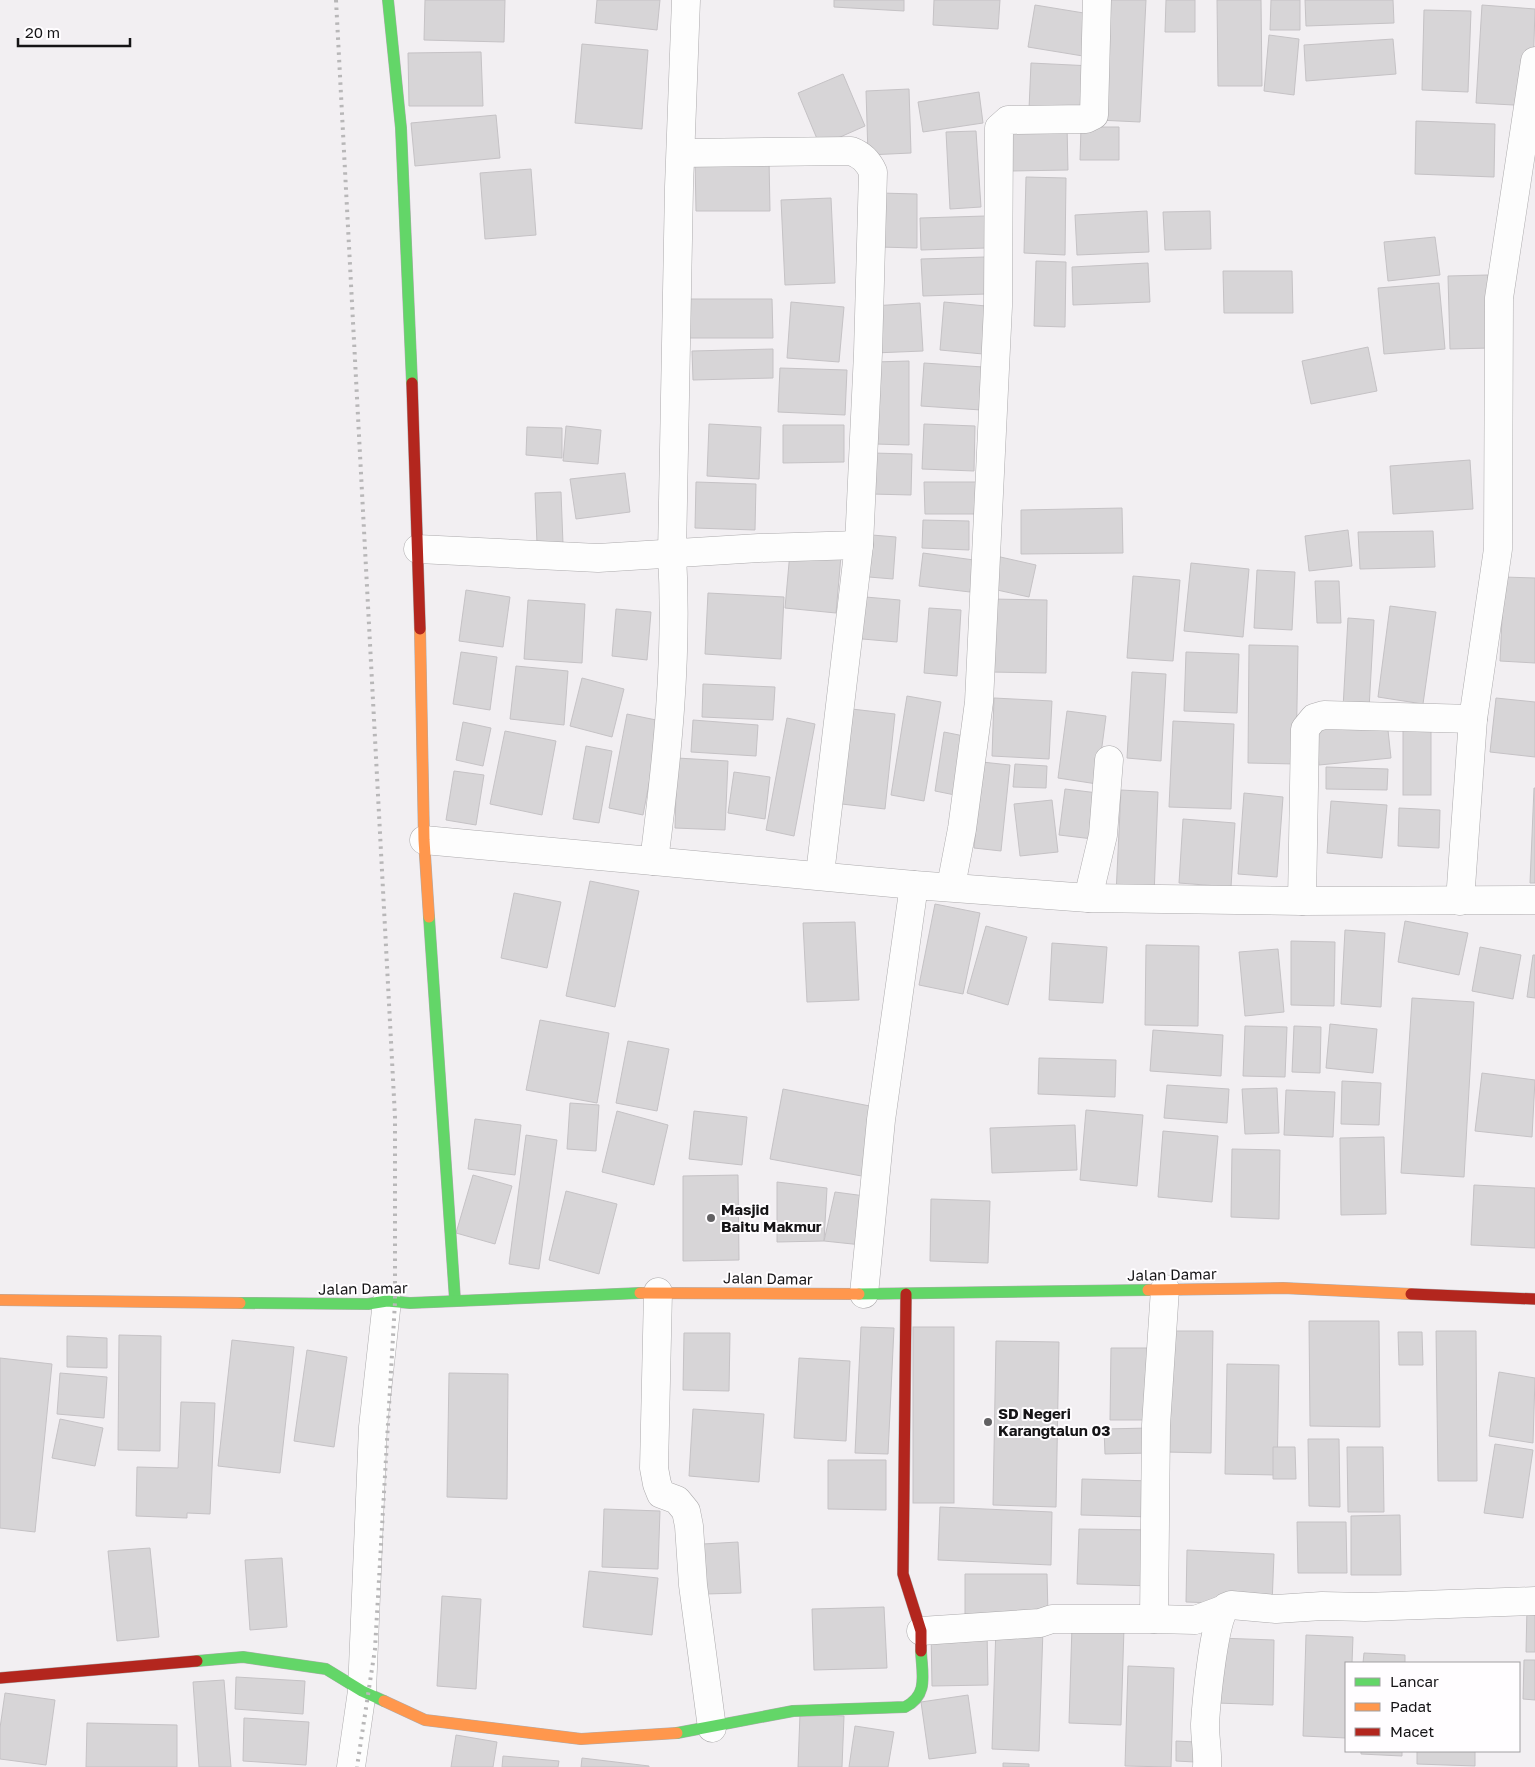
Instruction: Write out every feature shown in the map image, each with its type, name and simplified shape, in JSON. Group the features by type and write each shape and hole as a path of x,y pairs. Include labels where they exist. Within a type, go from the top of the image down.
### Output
{"street":[{"path":"388,0 400,128 418,549 424,840 455,1300"},
{"path":"654,861 663,791 676,607 672,554 680,153 686,0"},
{"path":"951,886 962,829 979,702 998,306 999,128 1008,120 1086,119 1094,115 1097,0"},
{"path":"1460,901 1473,719 1498,548 1499,298 1535,62"},
{"path":"680,153 851,151 860,154 873,172 859,545 820,874"},
{"path":"418,549 598,558 759,548 859,545"},
{"path":"1302,901 1305,729 1310,722 1324,714 1473,719"},
{"path":"1088,898 1103,835 1109,760"},
{"path":"424,840 820,874 914,885 951,886 1088,898 1302,901 1535,900"},
{"path":"864,1294 881,1120 914,885"},
{"name":"Jalan Damar","path":"0,1300 368,1304 658,1292 906,1294 1283,1288 1535,1299"},
{"path":"1154,1619 1156,1424 1165,1289"},
{"path":"658,1292 654,1468 661,1494 676,1500 686,1511 689,1526 693,1586 712,1728"},
{"path":"0,1678 243,1657 326,1669 362,1691 425,1720 581,1739 678,1733 794,1711 905,1707 915,1702 921,1694 921,1631 903,1574 902,1510 906,1294"},
{"path":"351,1767 362,1691 373,1437 387,1302"},
{"path":"921,1631 1040,1623 1052,1619 1195,1620 1231,1605 1276,1609 1322,1606 1366,1607 1535,1601"},
{"path":"1208,1767 1205,1727 1219,1619 1222,1610"}],"building":[{"path":"425,0 505,0 504,42 424,40"},
{"path":"597,0 660,0 657,30 595,23"},
{"path":"834,0 904,0 904,11 834,7"},
{"path":"934,0 1000,0 998,29 933,25"},
{"path":"1104,0 1146,0 1140,122 1098,120"},
{"path":"1166,0 1195,0 1195,32 1165,32"},
{"path":"1217,0 1261,0 1262,86 1218,86"},
{"path":"1271,0 1300,0 1300,30 1270,30"},
{"path":"1305,0 1393,0 1394,23 1306,26"},
{"path":"1035,5 1096,15 1089,57 1028,47"},
{"path":"1482,5 1535,9 1532,106 1476,103"},
{"path":"1424,10 1471,11 1468,92 1422,90"},
{"path":"1269,35 1299,39 1294,95 1264,91"},
{"path":"1393,39 1396,74 1306,81 1304,45"},
{"path":"582,44 648,50 642,129 575,123"},
{"path":"481,52 483,106 409,106 408,53"},
{"path":"1031,63 1092,66 1090,112 1029,109"},
{"path":"843,74 865,126 820,146 798,93"},
{"path":"909,89 911,153 868,155 866,91"},
{"path":"979,92 983,123 923,132 918,102"},
{"path":"496,115 500,158 415,166 411,123"},
{"path":"1416,121 1495,124 1494,177 1415,174"},
{"path":"1067,125 1068,170 1012,171 1011,126"},
{"path":"1081,127 1119,127 1119,160 1080,160"},
{"path":"976,131 981,207 950,209 946,132"},
{"path":"695,159 769,159 770,211 696,211"},
{"path":"531,169 536,235 485,239 480,173"},
{"path":"1026,177 1066,178 1065,255 1024,253"},
{"path":"880,193 917,194 917,248 879,247"},
{"path":"831,198 835,283 785,285 781,200"},
{"path":"1147,211 1149,252 1077,255 1075,215"},
{"path":"1210,211 1211,249 1165,250 1163,212"},
{"path":"985,216 986,248 921,250 920,218"},
{"path":"1435,237 1440,275 1388,281 1384,242"},
{"path":"985,257 986,294 923,296 921,259"},
{"path":"1036,261 1066,262 1065,327 1034,326"},
{"path":"1148,263 1150,302 1073,305 1072,267"},
{"path":"1223,271 1292,271 1293,313 1224,313"},
{"path":"1488,275 1490,348 1450,349 1448,276"},
{"path":"1439,283 1445,349 1384,354 1378,288"},
{"path":"689,299 772,299 773,338 689,338"},
{"path":"791,302 844,307 839,362 787,358"},
{"path":"944,302 986,306 983,354 940,350"},
{"path":"920,303 923,351 874,353 872,306"},
{"path":"1368,347 1377,391 1311,404 1302,361"},
{"path":"773,349 773,378 693,380 692,351"},
{"path":"909,361 909,445 875,444 874,362"},
{"path":"924,363 983,367 981,410 921,406"},
{"path":"780,368 847,370 845,415 778,412"},
{"path":"709,424 761,427 759,479 707,476"},
{"path":"924,424 975,426 974,471 922,469"},
{"path":"783,425 844,425 844,462 783,463"},
{"path":"566,426 601,430 598,464 563,461"},
{"path":"527,427 562,428 562,458 526,455"},
{"path":"872,453 912,454 911,495 871,494"},
{"path":"1470,460 1473,509 1393,514 1390,466"},
{"path":"625,473 630,512 576,519 570,479"},
{"path":"696,482 756,484 755,530 695,528"},
{"path":"924,482 976,482 976,514 925,514"},
{"path":"561,492 563,544 537,544 535,493"},
{"path":"1122,508 1123,553 1021,554 1021,510"},
{"path":"923,520 969,521 969,550 922,548"},
{"path":"1348,530 1352,566 1309,571 1305,536"},
{"path":"1433,531 1435,567 1360,569 1358,532"},
{"path":"872,535 896,537 893,579 869,577"},
{"path":"790,552 841,556 836,613 785,608"},
{"path":"923,553 974,560 970,592 919,586"},
{"path":"996,556 1036,565 1029,597 988,588"},
{"path":"1191,563 1249,569 1243,637 1184,631"},
{"path":"1257,570 1295,572 1292,630 1254,628"},
{"path":"1133,576 1180,580 1173,661 1127,658"},
{"path":"1504,577 1535,578 1535,663 1500,661"},
{"path":"1315,581 1339,581 1341,623 1317,623"},
{"path":"466,590 510,597 503,647 459,641"},
{"path":"708,593 784,597 781,659 705,654"},
{"path":"854,596 900,600 897,642 851,638"},
{"path":"991,599 1047,600 1046,673 990,672"},
{"path":"528,600 585,604 582,663 524,659"},
{"path":"1390,606 1436,612 1423,704 1378,697"},
{"path":"929,608 961,610 957,676 924,673"},
{"path":"616,609 651,612 647,660 612,656"},
{"path":"1348,618 1374,620 1369,709 1343,708"},
{"path":"1249,645 1298,646 1296,764 1248,763"},
{"path":"461,652 497,657 490,710 453,704"},
{"path":"1186,652 1239,654 1237,713 1184,711"},
{"path":"516,666 568,671 564,725 510,719"},
{"path":"1132,672 1166,674 1161,761 1127,758"},
{"path":"582,678 624,689 612,737 570,726"},
{"path":"703,684 775,687 773,720 702,717"},
{"path":"907,696 941,702 924,801 891,795"},
{"path":"994,698 1052,701 1049,759 992,756"},
{"path":"1496,698 1535,702 1535,757 1490,752"},
{"path":"843,708 895,714 885,809 833,803"},
{"path":"1067,711 1106,716 1097,784 1058,778"},
{"path":"627,714 661,721 643,815 609,808"},
{"path":"787,718 815,724 794,836 766,830"},
{"path":"693,720 758,725 756,756 691,752"},
{"path":"1173,721 1234,724 1231,809 1169,807"},
{"path":"1387,721 1391,758 1319,765 1316,729"},
{"path":"463,722 491,728 483,766 456,760"},
{"path":"1403,724 1431,724 1431,795 1403,795"},
{"path":"505,731 556,741 542,815 490,804"},
{"path":"944,732 969,737 960,796 935,791"},
{"path":"586,746 612,751 599,823 573,819"},
{"path":"677,758 728,761 725,830 675,828"},
{"path":"982,762 1010,765 1001,851 974,848"},
{"path":"1015,764 1047,766 1046,788 1013,787"},
{"path":"1326,767 1388,769 1387,790 1326,789"},
{"path":"454,771 484,775 476,825 446,820"},
{"path":"734,772 770,777 765,819 728,813"},
{"path":"1534,788 1535,883 1530,883"},
{"path":"1065,789 1098,793 1093,839 1059,835"},
{"path":"1121,790 1158,792 1154,896 1116,894"},
{"path":"1244,793 1283,797 1277,877 1238,874"},
{"path":"1052,800 1058,852 1020,856 1014,804"},
{"path":"1331,801 1387,805 1382,858 1327,853"},
{"path":"1399,808 1440,810 1439,848 1398,846"},
{"path":"1183,819 1235,823 1231,887 1179,883"},
{"path":"590,881 639,891 615,1007 566,996"},
{"path":"514,893 561,902 547,968 501,958"},
{"path":"935,904 980,913 963,994 919,985"},
{"path":"1405,921 1468,933 1459,975 1398,962"},
{"path":"855,922 859,1000 807,1002 803,923"},
{"path":"986,926 1027,937 1008,1005 967,993"},
{"path":"1345,930 1385,933 1381,1007 1341,1004"},
{"path":"1291,941 1335,942 1334,1006 1291,1005"},
{"path":"1052,943 1107,947 1103,1003 1049,1000"},
{"path":"1146,945 1199,946 1198,1026 1145,1025"},
{"path":"1480,947 1521,955 1513,999 1472,991"},
{"path":"1278,949 1284,1012 1245,1016 1239,952"},
{"path":"1533,955 1535,955 1535,998 1527,997"},
{"path":"1412,998 1474,1002 1464,1177 1401,1173"},
{"path":"540,1020 609,1033 597,1103 526,1090"},
{"path":"1330,1024 1377,1029 1373,1073 1326,1068"},
{"path":"1245,1026 1287,1027 1285,1077 1243,1076"},
{"path":"1294,1026 1321,1027 1320,1073 1292,1072"},
{"path":"1153,1030 1223,1035 1221,1076 1150,1071"},
{"path":"628,1041 669,1049 657,1111 616,1103"},
{"path":"1039,1058 1116,1060 1115,1097 1038,1094"},
{"path":"1482,1073 1535,1080 1532,1137 1475,1131"},
{"path":"1342,1081 1381,1083 1379,1125 1341,1124"},
{"path":"1167,1085 1229,1089 1227,1123 1164,1118"},
{"path":"1277,1088 1279,1133 1245,1134 1242,1089"},
{"path":"783,1089 880,1108 867,1177 770,1159"},
{"path":"1286,1090 1335,1092 1333,1137 1284,1135"},
{"path":"570,1103 599,1105 596,1151 567,1149"},
{"path":"1086,1110 1143,1115 1137,1186 1080,1180"},
{"path":"617,1111 668,1125 654,1185 602,1172"},
{"path":"694,1111 747,1117 742,1165 689,1159"},
{"path":"475,1119 521,1125 515,1175 468,1169"},
{"path":"1075,1125 1077,1170 992,1173 990,1128"},
{"path":"1163,1131 1218,1136 1212,1202 1158,1197"},
{"path":"526,1135 557,1140 539,1269 509,1264"},
{"path":"1384,1137 1386,1214 1341,1215 1340,1138"},
{"path":"1232,1149 1280,1150 1279,1219 1231,1217"},
{"path":"473,1175 512,1186 495,1244 456,1233"},
{"name":"Masjid Baitu Makmur","path":"738,1175 739,1260 683,1261 683,1176"},
{"path":"777,1182 827,1188 824,1241 777,1242"},
{"path":"1474,1185 1535,1188 1535,1248 1471,1245"},
{"path":"566,1191 617,1204 599,1274 549,1260"},
{"path":"835,1192 865,1196 862,1245 824,1241"},
{"path":"931,1199 990,1201 988,1263 930,1261"},
{"path":"1309,1321 1379,1321 1380,1427 1310,1426"},
{"path":"861,1327 894,1328 888,1454 855,1453"},
{"path":"913,1327 954,1327 954,1503 913,1503"},
{"path":"1168,1331 1213,1331 1211,1453 1166,1452"},
{"path":"1436,1331 1476,1331 1477,1481 1438,1481"},
{"path":"1398,1332 1422,1332 1423,1365 1399,1365"},
{"path":"684,1333 730,1333 729,1391 683,1390"},
{"path":"119,1335 161,1336 160,1451 118,1450"},
{"path":"67,1336 107,1338 107,1368 67,1367"},
{"path":"232,1340 294,1347 280,1473 218,1466"},
{"path":"996,1341 1059,1342 1056,1507 993,1505"},
{"path":"1111,1348 1151,1348 1151,1420 1110,1420"},
{"path":"307,1350 347,1357 334,1447 294,1441"},
{"path":"0,1358 52,1364 35,1532 0,1528"},
{"path":"799,1358 850,1361 846,1441 794,1438"},
{"path":"1227,1364 1279,1365 1277,1475 1225,1474"},
{"path":"1499,1372 1535,1378 1533,1443 1489,1436"},
{"path":"60,1373 107,1377 104,1418 57,1414"},
{"path":"449,1373 508,1374 507,1499 447,1497"},
{"path":"181,1402 215,1403 210,1514 187,1513 187,1518 136,1516 137,1467 178,1468"},
{"path":"693,1409 764,1414 759,1482 689,1476"},
{"path":"60,1419 103,1428 95,1466 52,1458"},
{"path":"1150,1428 1150,1453 1105,1454 1104,1429"},
{"path":"1308,1439 1339,1439 1340,1507 1309,1506"},
{"path":"1495,1444 1533,1450 1523,1518 1484,1513"},
{"path":"1273,1447 1295,1447 1296,1479 1273,1479"},
{"path":"1347,1447 1383,1447 1384,1512 1348,1512"},
{"path":"828,1460 886,1460 886,1510 828,1509"},
{"path":"1082,1479 1152,1481 1151,1517 1081,1515"},
{"path":"940,1507 1052,1512 1051,1565 938,1560"},
{"path":"604,1509 660,1511 658,1569 602,1567"},
{"path":"1400,1515 1401,1575 1351,1575 1351,1516"},
{"path":"1297,1522 1346,1522 1347,1573 1298,1573"},
{"path":"1079,1529 1155,1530 1154,1586 1077,1584"},
{"path":"738,1542 741,1593 706,1594 703,1544"},
{"path":"150,1548 159,1637 117,1641 108,1551"},
{"path":"1187,1550 1274,1554 1272,1605 1186,1602"},
{"path":"282,1558 287,1627 250,1630 245,1560"},
{"path":"589,1571 658,1578 652,1635 583,1627"},
{"path":"965,1574 1047,1574 1048,1614 965,1614"},
{"path":"442,1596 481,1599 476,1689 437,1686"},
{"path":"884,1607 887,1668 814,1670 812,1609"},
{"path":"1527,1607 1535,1608 1535,1652 1526,1652"},
{"path":"1072,1626 1124,1628 1121,1725 1069,1723"},
{"path":"996,1627 1043,1629 1039,1751 992,1749"},
{"path":"987,1630 988,1685 932,1686 931,1631"},
{"path":"1306,1635 1353,1637 1352,1662 1345,1662 1345,1738 1303,1736"},
{"path":"1218,1638 1274,1640 1273,1705 1217,1703"},
{"path":"1364,1653 1405,1655 1405,1662 1363,1662"},
{"path":"1524,1660 1535,1660 1535,1700 1523,1699"},
{"path":"1128,1666 1174,1668 1171,1767 1125,1766"},
{"path":"236,1677 305,1681 303,1714 235,1709"},
{"path":"224,1680 231,1767 199,1767 193,1682"},
{"path":"5,1693 55,1700 46,1765 0,1759 0,1728"},
{"path":"968,1695 976,1753 929,1759 921,1702"},
{"path":"800,1714 844,1716 842,1767 798,1767"},
{"path":"244,1718 309,1722 306,1765 243,1761"},
{"path":"87,1723 177,1725 177,1767 86,1767"},
{"path":"855,1726 894,1732 888,1767 849,1767"},
{"path":"456,1735 497,1742 493,1767 451,1767"},
{"path":"1176,1741 1196,1742 1195,1762 1176,1761"},
{"path":"1361,1752 1402,1752 1402,1756 1361,1754"},
{"path":"1417,1752 1475,1752 1475,1766 1417,1764"},
{"path":"503,1756 559,1761 558,1767 502,1767"},
{"path":"582,1758 649,1766 649,1767 581,1767"},
{"path":"1003,1763 1029,1764 1029,1767 1003,1767"}],"railway":[{"path":"336,0 395,1117 395,1302 375,1649 357,1767"}],"traffic: fast":[{"path":"388,0 401,128 412,383"},
{"path":"429,917 455,1300"},
{"path":"859,1294 1148,1290"},
{"path":"240,1303 368,1304 387,1301 410,1303 640,1293"},
{"path":"677,1733 793,1711 905,1707 913,1702 921,1690 923,1676 921,1651"},
{"path":"197,1661 243,1657 326,1669 362,1691 384,1701"}],"traffic: slow":[{"path":"420,629 424,840 429,917"},
{"path":"1148,1290 1283,1288 1411,1294"},
{"path":"640,1293 859,1294"},
{"path":"0,1300 240,1303"},
{"path":"384,1701 425,1720 581,1739 677,1733"}],"traffic: jam":[{"path":"412,383 420,629"},
{"path":"906,1294 903,1574 921,1631 921,1651"},
{"path":"1411,1294 1535,1299"},
{"path":"0,1678 197,1661"}],"place":[{"name":"Masjid Baitu Makmur","path":"711,1218"},
{"name":"SD Negeri Karangtalun 03","path":"988,1422"}]}
